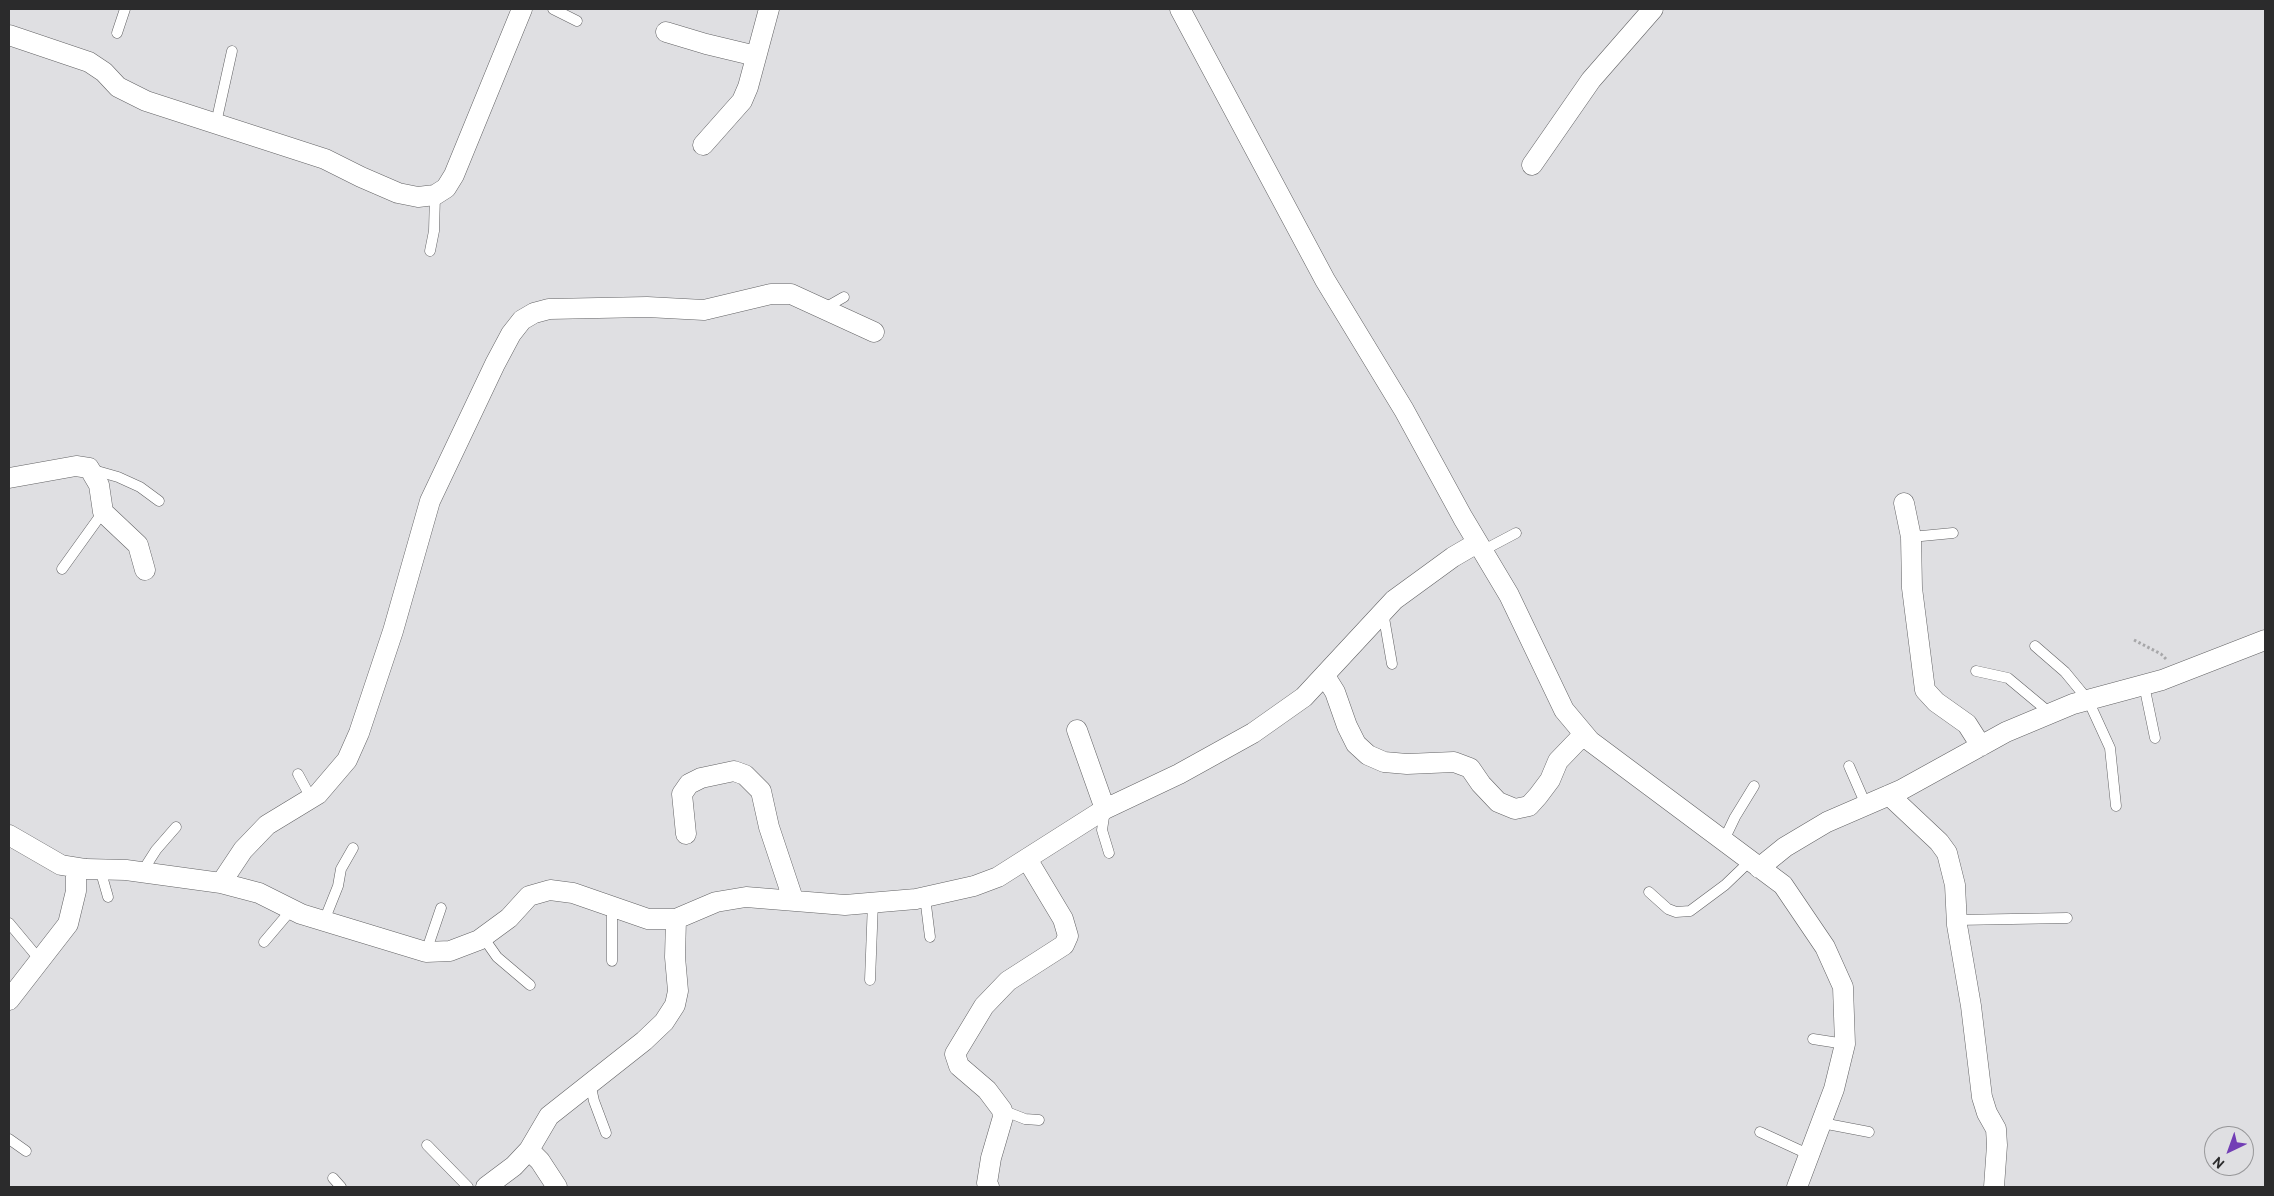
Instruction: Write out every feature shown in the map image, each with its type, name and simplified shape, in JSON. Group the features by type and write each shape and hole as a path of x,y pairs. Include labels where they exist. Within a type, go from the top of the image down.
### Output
{"street":[{"path":"9,35 89,62 130,94 325,159 398,193 418,197 435,195 446,188 454,175 522,9"},
{"path":"703,145 742,101 769,9"},
{"path":"1180,9 1325,280 1404,410 1480,547 1509,595 1564,710 1586,738 1783,885 1825,948 1843,987 1845,1044 1834,1089 1797,1187"},
{"path":"1532,165 1591,80 1653,9"},
{"path":"666,32 756,56"},
{"path":"220,882 242,850 268,825 311,798 333,779 347,760 362,724 390,641 430,501 494,364 511,334 522,320 534,313 549,309 647,307 704,310 771,294 791,294 874,332"},
{"path":"9,478 76,466 90,468 99,485 103,512 138,545 145,570"},
{"path":"1904,504 1911,537 1912,588 1920,666 1925,690 1936,702 1967,724 1981,746"},
{"path":"9,836 61,865 76,868 142,872 220,882 259,893 292,909 324,921 426,952 450,951 483,937 509,918 529,896 550,890 574,893 648,919 676,919 716,902 746,897 793,899 846,905 925,897 974,886 998,877 1105,809 1178,774 1253,733 1304,697 1394,600 1453,557 1480,547"},
{"path":"1754,865 1827,822 1889,795 1981,746 2050,713 2088,700 2174,676 2265,640"},
{"path":"1324,676 1335,692 1347,726 1356,744 1368,755 1384,762 1407,764 1454,762 1470,768 1481,784 1498,802 1515,809 1529,806 1550,780 1558,762 1586,738"},
{"path":"1077,730 1105,809"},
{"path":"686,834 682,794 689,784 701,778 734,771 746,776 761,791 769,828 793,899"},
{"path":"1889,795 1939,842 1947,853 1955,885 1957,920 1982,1097 1987,1113 1996,1129 1997,1145 1994,1187"},
{"path":"985,1186 1003,1117 1002,1110 987,1090 959,1066 955,1054 984,1006 1008,981 1064,945 1068,936 1063,919 1027,859"},
{"path":"9,1000 68,924 76,891 76,868"},
{"path":"486,1187 514,1166 528,1150 549,1116 644,1041 664,1022 674,1005 678,991 675,957 676,919"},
{"path":"528,1150 540,1161 557,1187"}],"lane":[{"path":"117,33 125,9"},
{"path":"553,9 577,21"},
{"path":"216,123 232,51"},
{"path":"430,251 434,231 435,195"},
{"path":"823,309 844,297"},
{"path":"90,468 118,477 140,487 159,500"},
{"path":"62,569 103,512"},
{"path":"1480,547 1516,533"},
{"path":"1911,537 1953,533"},
{"path":"1383,612 1392,664"},
{"path":"2034,646 2065,672 2088,700 2110,748 2116,806"},
{"path":"1976,671 2008,678 2022,687 2050,713"},
{"path":"2144,685 2155,738"},
{"path":"1849,766 1866,805"},
{"path":"298,774 311,798"},
{"path":"1723,842 1735,817 1754,786"},
{"path":"1105,809 1102,830 1109,853"},
{"path":"142,872 156,850 176,827"},
{"path":"324,921 338,886 341,870 353,848"},
{"path":"1649,892 1668,909 1676,912 1690,911 1754,865"},
{"path":"100,869 108,898"},
{"path":"925,897 930,937"},
{"path":"870,980 873,902"},
{"path":"612,907 612,961"},
{"path":"426,952 441,908"},
{"path":"264,942 292,909"},
{"path":"1957,920 2067,918"},
{"path":"9,923 39,959"},
{"path":"483,937 497,957 530,985"},
{"path":"1813,1039 1845,1044"},
{"path":"590,1083 606,1133"},
{"path":"1002,1110 1025,1119 1039,1120"},
{"path":"1822,1123 1869,1132"},
{"path":"1760,1132 1810,1155"},
{"path":"9,1139 26,1151"},
{"path":"427,1145 468,1187"},
{"path":"333,1178 341,1187"}],"path":[{"path":"2134,640 2161,654 2170,663 2174,676"}]}
